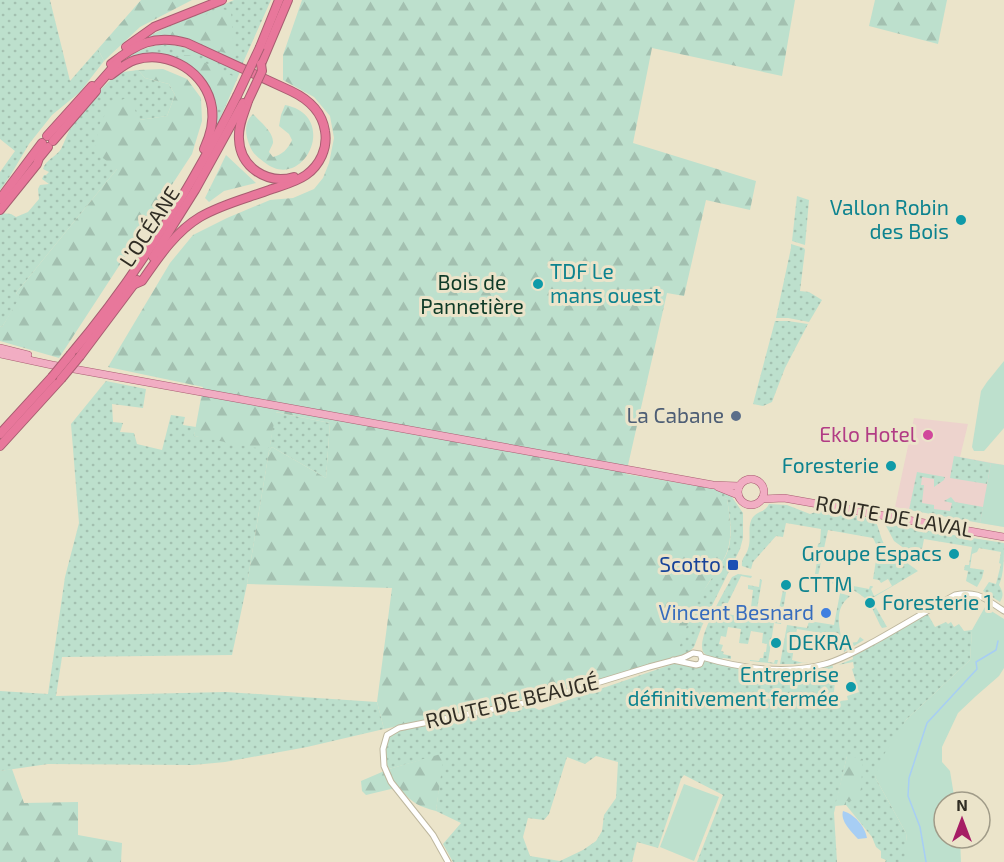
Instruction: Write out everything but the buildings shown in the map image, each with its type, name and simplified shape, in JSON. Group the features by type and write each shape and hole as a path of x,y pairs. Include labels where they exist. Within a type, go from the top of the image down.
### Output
{"highway":[{"path":"0,199 76,109 115,57 128,45 154,27 222,0"},
{"name":"L’OCÉANE","path":"75,355 158,236 243,99 279,0"},
{"name":"L’OCÉANE","path":"0,446 135,284 195,190 261,64 263,48 288,0"},
{"path":"111,64 129,50 149,41 171,39 187,43 305,99 315,107 321,117 326,135 325,147 319,161 307,174 288,184 223,206 199,218 179,234 141,281 135,284"},
{"path":"93,94 95,88 114,66 135,49 159,42 174,42 291,93 311,108 320,121 323,137 320,153 312,166 298,176 279,179 264,176 249,165 241,150 239,137 243,99"},
{"path":"76,109 121,67 138,59 150,57 173,61 189,69 200,81 209,96 212,109 211,129 199,160 198,170"},
{"path":"0,210 29,166"},
{"name":"L’OCÉANE","path":"0,434 56,378"}],"main road":[{"path":"0,348 68,367"},
{"path":"0,354 713,485 739,486"},
{"path":"754,479 760,482 764,489 762,499 757,504 748,505 741,501 738,495 739,486 744,481 754,479"},
{"path":"713,485 738,495"},
{"name":"ROUTE DE LAVAL","path":"764,489 784,498"},
{"name":"ROUTE DE LAVAL","path":"762,499 784,498 1004,537"}],"street":[{"path":"718,662 694,665 689,658 696,652 702,657 718,662 784,670 801,669 824,664 852,653 955,595 966,592 976,594 1004,611"},
{"name":"ROUTE DE BEAUGÉ","path":"448,862 433,835 392,782 384,766 383,749 387,735 399,728 564,693 691,654"},
{"path":"700,664 702,657"},
{"name":"ROUTE DE BEAUGÉ","path":"673,660 691,663"}],"shaded area":[{"path":"914,418 968,424 960,457 1004,465 1004,527 895,507"}],"green space":[{"path":"0,0 50,0 70,81 98,49 104,61 80,92 52,115 29,144 0,190 0,172 15,151 0,139"},
{"path":"141,0 192,0 140,27 104,61 98,49"},
{"path":"234,0 271,0 242,65 201,45 143,40 176,23"},
{"name":"Bois de Pannetière","path":"302,0 795,0 782,76 652,48 633,143 756,181 750,210 706,200 684,296 667,293 626,474 722,490 722,497 727,499 730,518 729,545 722,562 693,610 678,652 680,657 570,689 384,729 377,702 392,588 247,584 269,451 272,447 326,478 330,423 276,412 267,450 194,436 203,387 108,367 170,263 193,235 270,200 293,198 314,189 323,178 329,163 334,138 330,116 314,97 283,80 283,55"},
{"path":"875,0 947,0 938,44 869,26"},
{"path":"222,9 231,11 234,54 224,53 188,38 161,37 161,33 171,26"},
{"path":"163,44 193,50 240,72 216,128 216,117 208,88 165,56 114,70 136,52"},
{"path":"181,55 189,55 237,78 225,107 218,106 210,87 197,69 180,58"},
{"path":"163,69 187,79 201,98 202,121 192,154 59,358 0,341 0,326 2,327 20,297 16,293 117,169 94,151 100,123 112,103 130,97 139,120 167,116 175,95 169,84 145,78 138,70"},
{"path":"138,70 145,78 169,84 175,95 167,116 139,120 117,169 16,293 21,297 2,327 0,326 0,213 16,217 28,212 39,199 40,185 49,184 42,179 49,172 43,169 44,166 61,149 69,131 85,108 112,78 124,72"},
{"path":"285,105 302,112 311,123 313,136 310,150 303,161 292,168 278,169 264,162 253,152 246,128 253,114 266,127 273,139 269,152 273,157 279,155 287,149 292,140 289,134 279,126"},
{"path":"226,155 256,183 224,191 209,202 205,198"},
{"path":"797,196 809,200 805,245 792,241"},
{"path":"791,244 805,250 800,291 809,292 822,300 809,322 776,318"},
{"path":"775,321 808,324 785,368 772,402 763,406 753,404"},
{"path":"1004,361 1004,428 984,451 974,451 972,447 981,391"},
{"path":"106,381 146,389 143,408 112,404 113,422 123,423 120,432 134,433 137,444 162,450 171,415 185,417 183,425 196,427 194,436 270,445 275,412 330,423 326,478 272,447 269,451 247,584 232,655 62,657 56,696 226,692 377,702 384,729 307,747 225,762 193,765 48,764 0,771 0,691 48,694 65,577 79,523 71,424"},
{"path":"954,456 991,463 987,484 950,478"},
{"path":"991,463 1004,465 1004,527 980,523"},
{"path":"917,472 945,477 934,487 934,479 922,477 921,485 924,485 922,503 934,505 934,509 950,511 952,503 944,501 951,497 955,502 983,507 980,523 909,510"},
{"path":"722,490 732,497 743,513 743,538 694,647 686,655 680,657 677,653 693,608 727,554 730,518 727,499 721,497"},
{"path":"769,504 787,505 810,514 828,511 874,519 886,547 918,571 871,599 887,627 882,628 880,625 870,601 851,589 830,583 829,580 834,577 833,581 843,582 843,584 869,589 872,586 874,596 892,586 888,579 881,583 873,579 878,548 873,538 828,530 818,576 822,577 821,581 814,580 821,529 786,523 783,537 776,536 753,562 751,569 742,566 749,545 752,519"},
{"path":"885,524 1004,543 1003,571 999,585 1002,594 1000,602 983,591 989,582 996,584 1001,564 999,563 1001,552 979,548 972,554 970,568 984,570 977,587 966,581 968,571 964,570 965,565 969,565 972,547 924,539 920,560 894,541"},
{"path":"738,574 752,576 751,578 741,576 723,613 749,617 750,611 744,610 744,606 751,607 753,590 748,589 748,585 759,587 760,579 762,580 756,615 768,617 769,612 778,614 784,585 787,586 781,624 774,623 768,662 774,663 778,660 777,664 750,661 759,661 766,652 767,644 762,643 763,633 751,631 748,644 739,643 741,629 728,627 726,637 721,636 719,644 723,645 721,651 724,652 723,654 731,656 731,659 714,659 704,653 703,638 707,627 732,577"},
{"path":"840,593 850,596 839,612 842,644 857,642 860,637 864,640 844,652 834,635 797,629 792,660 803,663 780,664 787,625 807,628 809,621 834,625"},
{"path":"985,607 1004,619 1004,668 999,676 958,713 942,747 942,762 950,771 953,790 932,790 932,850 960,850 961,862 907,862 906,833 875,777 881,759 906,720 970,660 972,630"},
{"path":"926,611 935,627 951,622 954,627 959,624 964,631 972,630 970,660 906,720 875,777 906,833 907,862 885,862 886,860 881,858 881,851 876,847 872,837 846,805 847,756 834,813 837,862 697,862 723,795 684,775 658,848 637,842 632,862 453,862 443,844 461,823 436,811 443,754 389,769 385,757 386,739 389,735 402,729 521,707 532,707 539,710 670,665 673,660 689,660 692,665 705,660 784,670 832,662 835,681 833,702 848,700 847,696 859,692 852,669 854,668 853,662 838,665 853,659 852,653","holes":["596,756 618,762 616,798 604,815 602,831 596,841 560,861 530,856 523,837 528,818 544,820 549,814 567,757 585,764"]},
{"path":"444,753 436,811 417,804 401,790 391,789 366,795 362,791 361,781 389,769"},
{"path":"847,756 863,759 860,800 846,801 846,805 835,806"},
{"path":"12,769 24,803 78,802 78,835 122,843 121,862 0,862 0,771"},
{"path":"684,784 719,797 694,861 660,847"}],"water":[{"path":"843,811 858,821 867,838 858,839 852,833 842,815"}],"waterway":[{"path":"926,862 920,827 908,796 909,778 927,723 977,669 976,662 996,650 998,641"}],"place":[{"name":"Vallon Robin des Bois","path":"961,220"},
{"name":"TDF Le mans ouest","path":"538,284"},
{"name":"La Cabane","path":"736,416"},
{"name":"Eklo Hotel","path":"928,435"},
{"name":"Foresterie","path":"891,466"},
{"name":"Groupe Espacs","path":"954,554"},
{"name":"Scotto","path":"733,565"},
{"name":"CTTM","path":"786,585"},
{"name":"Foresterie 1","path":"870,603"},
{"name":"Vincent Besnard","path":"826,613"},
{"name":"DEKRA","path":"776,643"},
{"name":"Entreprise définitivement fermée","path":"851,687"}]}
